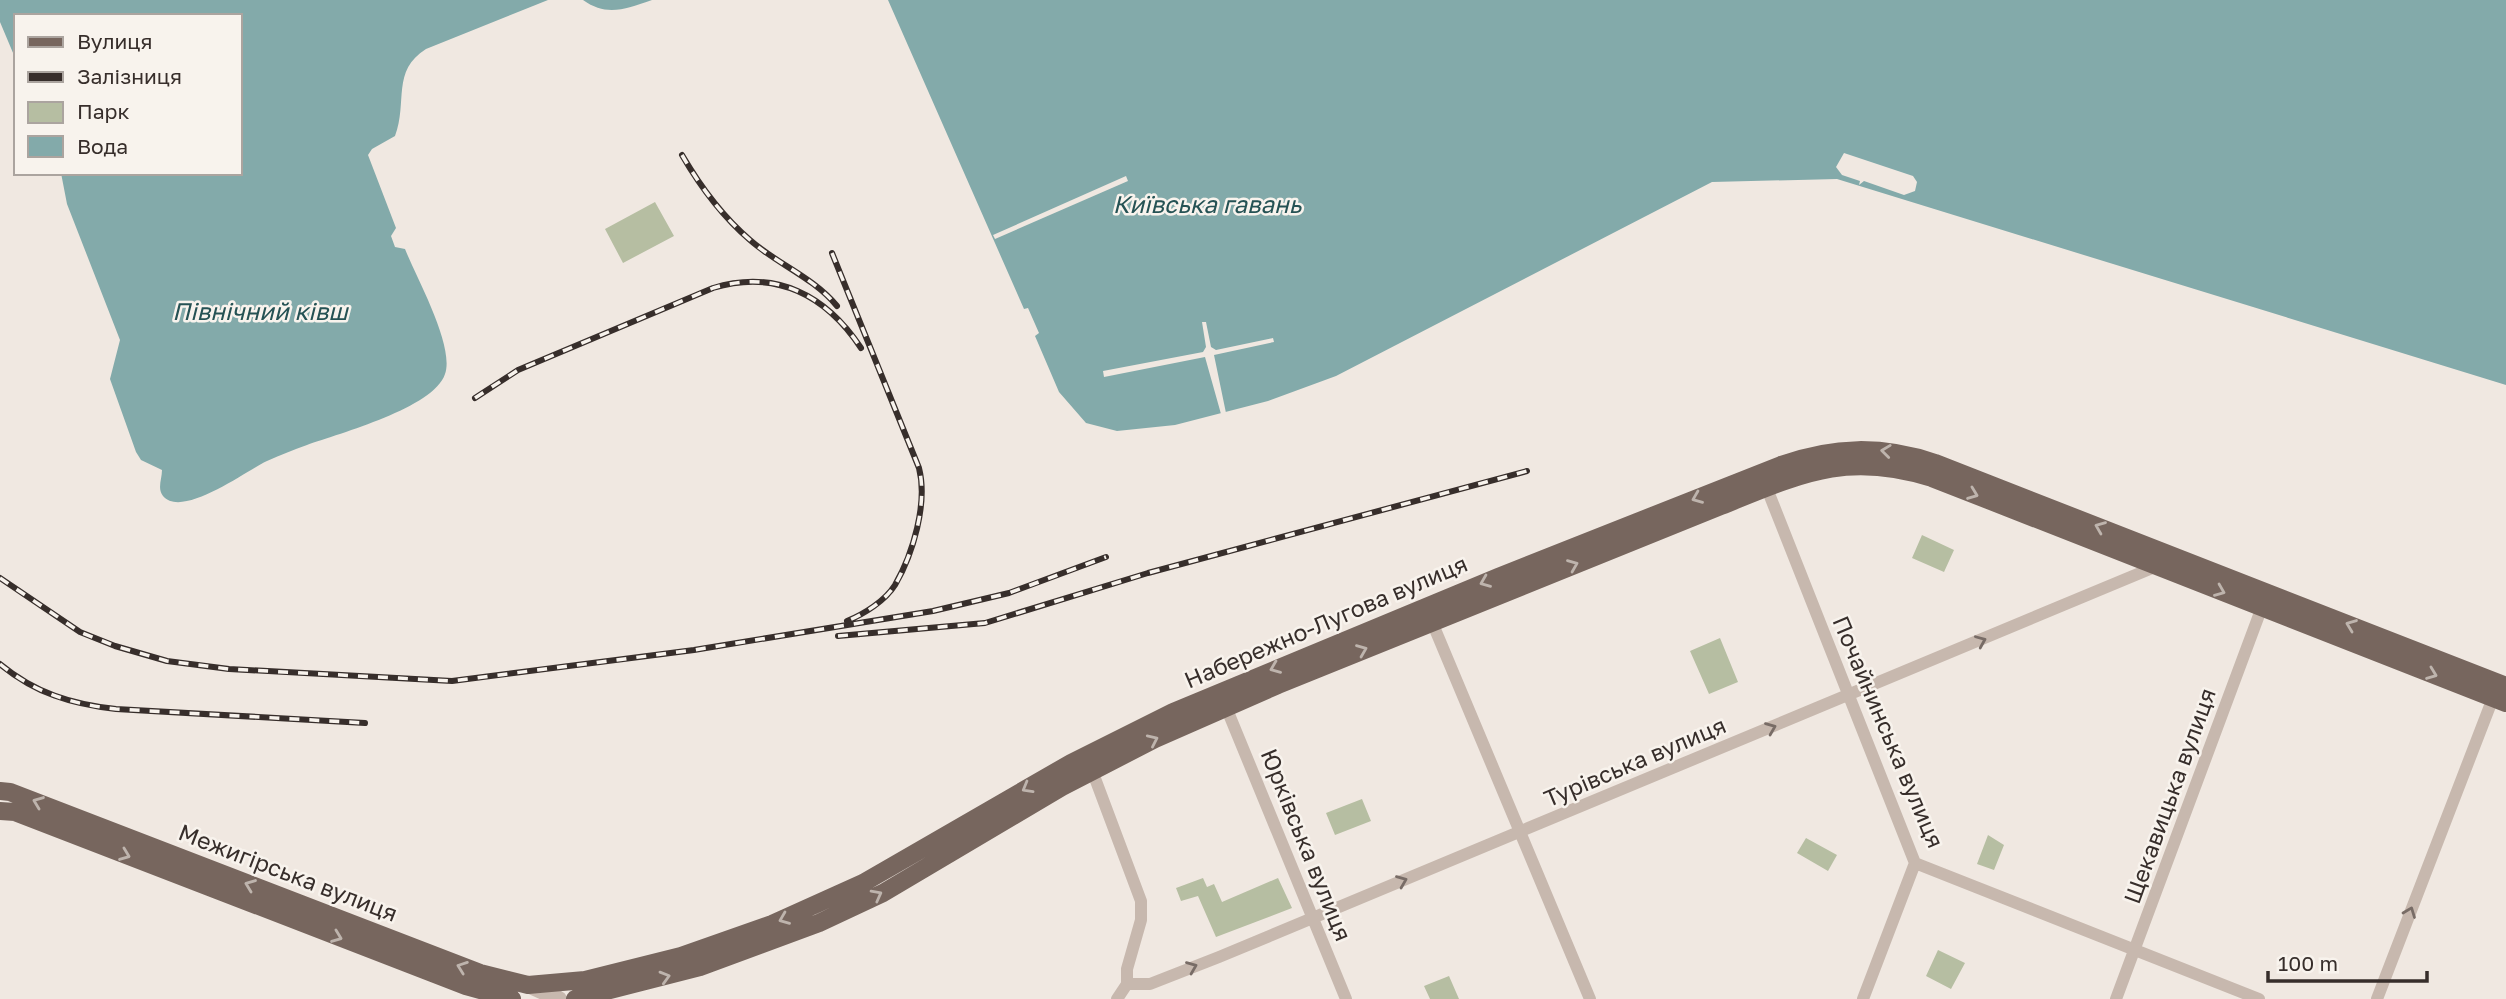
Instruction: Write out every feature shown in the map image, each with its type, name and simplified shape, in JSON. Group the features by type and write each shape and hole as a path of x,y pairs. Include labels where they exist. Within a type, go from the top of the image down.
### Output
{"main road":[{"name":"Набережно-Лугова вулиця","path":"528,985 584,979 654,963 732,939 811,909 1236,684 1763,480 1854,464 1892,467 1932,478 2160,559"},
{"name":"Набережно-Лугова вулиця","path":"575,999 700,967 848,910 1089,763 1432,622 1763,480"},
{"path":"2160,559 2262,607 2502,696"},
{"path":"2160,559 2502,696"},
{"name":"Межигірська вулиця","path":"4,800 454,964 528,985"},
{"name":"Межигірська вулиця","path":"4,800 424,971 512,999"}],"street":[{"name":"Почайнинська вулиця","path":"1763,480 1915,863 2259,999"},
{"name":"Турівська вулиця","path":"1127,984 1150,984 1521,832 1849,697 2160,559"},
{"name":"Щекавицька вулиця","path":"2116,999 2262,607"},
{"path":"1432,622 1590,999"},
{"path":"2377,999 2502,696"},
{"name":"Юрківська вулиця","path":"1226,707 1346,999"},
{"path":"1089,763 1141,901 1141,920 1127,969 1127,984 1117,999"},
{"path":"1863,999 1915,863"},
{"name":"Межигірська вулиця","path":"528,985 558,999"}],"green space":[{"path":"655,202 674,236 623,263 605,229"},
{"path":"1922,535 1954,550 1944,572 1912,558"},
{"path":"1720,638 1738,682 1709,694 1690,651"},
{"path":"1362,799 1371,821 1335,835 1326,813"},
{"path":"1988,835 2004,845 1994,870 1977,864"},
{"path":"1806,838 1837,855 1828,871 1797,853"},
{"path":"1203,878 1207,887 1214,884 1222,902 1278,878 1292,908 1216,937 1198,896 1181,901 1176,888"},
{"path":"1938,950 1965,963 1951,989 1926,976"},
{"path":"1449,976 1459,999 1430,999 1424,986"}],"water":[{"name":"Північний ківш","path":"0,0 548,0 426,49 415,58 404,77 395,136 372,149 368,155 396,228 391,236 395,247 405,249 440,330 447,362 445,374 437,386 423,398 384,418 267,461 199,498 172,502 163,496 160,487 162,470 141,460 136,452 110,379 120,340 67,204 61,175 242,175 242,14 14,14 14,55 0,22"},
{"path":"583,0 652,0 608,10"},
{"name":"Київська гавань","path":"888,0 2506,0 2506,385 1837,179 1712,182 1336,376 1268,401 1175,425 1117,431 1086,423 1059,392 1035,336 1039,333 1028,308 1024,309"}],"pier":[{"path":"1844,153 1913,176 1917,182 1915,191 1904,195 1864,181 1859,185 1860,181 1842,175 1836,167"},
{"path":"1126,176 1128,181 995,239 993,235"},
{"path":"1202,322 1206,322 1211,347 1216,350 1273,338 1274,342 1214,355 1226,413 1221,414 1205,357 1104,377 1103,371 1203,352 1206,347"}],"railway":[{"path":"682,155 712,200 740,231 761,249 817,287 837,306"},
{"path":"832,253 919,468 922,497 913,544 895,585 874,606 847,621"},
{"path":"475,398 518,370 713,288 736,283 758,282 798,291 832,314 861,348"},
{"path":"838,636 985,623 1148,573 1527,471"},
{"path":"0,578 80,632 115,646 167,661 229,669 452,681 694,650 933,611 1009,593 1106,557"},
{"path":"0,664 40,690 100,707 365,723"}]}
